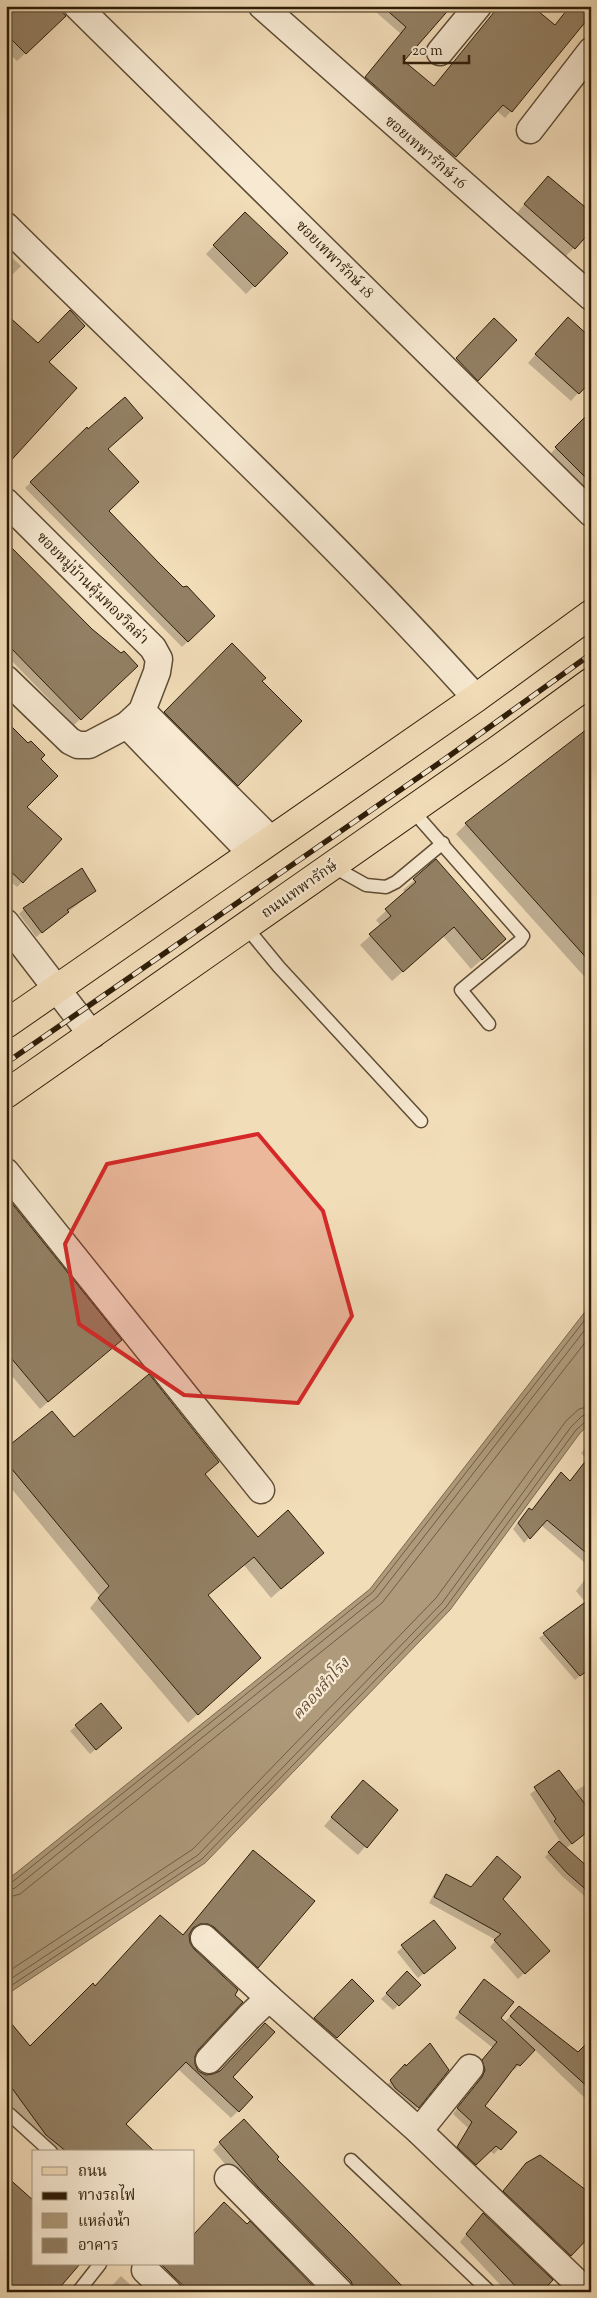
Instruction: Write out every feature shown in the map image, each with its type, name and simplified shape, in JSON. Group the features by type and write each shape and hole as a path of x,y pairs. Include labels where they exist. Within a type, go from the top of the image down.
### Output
{"main road":[{"path":"6,1024 476,698 591,614"},
{"name":"ถนนเทพารักษ์","path":"6,1094 246,927 591,682"},
{"path":"587,2292 591,2289"}],"street":[{"name":"ซอยเทพารักษ์ 18","path":"77,6 591,513"},
{"name":"ซอยเทพารักษ์ 16","path":"262,6 591,297"},
{"path":"440,52 478,6"},
{"path":"530,130 591,51"},
{"path":"6,226 136,355 285,498 423,640 476,698"},
{"name":"ซอยหมู่บ้านคุ้มทองวิลล่า","path":"6,502 154,648 159,659 157,672 134,718"},
{"path":"6,679 70,741 78,745 89,745 134,718 260,846"},
{"path":"6,923 92,1035"},
{"path":"6,1172 261,1490"},
{"path":"204,1938 419,2131 587,2292"},
{"path":"209,2060 248,2017 269,1998"},
{"path":"419,2131 470,2068"},
{"path":"228,2178 340,2292"},
{"path":"145,2270 168,2292"}],"lane":[{"path":"412,810 523,936 520,941 461,990 489,1024"},
{"path":"332,866 366,885 386,887 396,882 443,843"},
{"path":"246,927 279,967 420,1121"},
{"path":"6,2111 49,2150"},
{"path":"351,2160 490,2292"},
{"path":"78,2292 98,2266"}],"highlighted area":[{"path":"258,1134 323,1211 352,1316 298,1403 184,1395 79,1324 65,1244 107,1164"}],"water":[{"name":"คลองสำโรง","path":"591,1304 591,1423 580,1433 450,1610 205,1863 6,1995 6,1881 370,1589"}],"building":[{"path":"6,6 57,6 66,16 26,54 6,34"},
{"path":"382,6 452,6 404,61 434,86 499,6 532,6 555,25 570,6 580,6 591,15 512,112 503,105 456,157 365,77 406,27"},
{"path":"548,176 591,212 591,231 575,249 524,204"},
{"path":"245,212 288,253 255,287 213,245"},
{"path":"70,310 85,326 49,362 77,388 6,466 6,314 38,343"},
{"path":"568,317 591,338 591,381 579,394 535,354"},
{"path":"494,318 517,340 478,381 456,358"},
{"path":"125,397 143,418 108,449 139,482 109,511 183,587 187,586 215,616 188,642 30,482 87,427 88,429"},
{"path":"591,411 591,483 555,447"},
{"path":"6,542 92,629 121,653 124,651 138,666 81,720 6,643"},
{"path":"232,643 266,678 262,681 302,721 238,786 164,712"},
{"path":"6,721 28,743 31,741 45,755 41,759 58,776 27,807 62,839 23,883 6,867"},
{"path":"591,726 591,963 465,823"},
{"path":"436,859 506,939 482,960 454,927 403,972 369,934 391,916 385,909 416,882 413,879"},
{"path":"82,868 96,891 67,910 69,912 42,933 23,908"},
{"path":"6,1196 122,1340 48,1402 6,1352"},
{"path":"149,1374 219,1462 205,1474 258,1537 288,1510 324,1553 281,1589 254,1557 208,1595 261,1658 198,1715 98,1598 109,1586 6,1462 6,1448 52,1411 74,1437"},
{"path":"591,1454 591,1557 547,1520 530,1539 518,1523 529,1508 532,1510 561,1472 570,1481"},
{"path":"591,1598 591,1668 580,1676 543,1633"},
{"path":"101,1703 122,1728 96,1750 75,1725"},
{"path":"559,1770 591,1812 591,1829 572,1844 554,1821 556,1819 534,1787"},
{"path":"363,1780 398,1810 367,1848 331,1817"},
{"path":"559,1841 591,1870 591,1894 567,1873 548,1852"},
{"path":"253,1850 315,1901 258,1968 214,1927 208,1924 200,1924 193,1928 189,1935 190,1943 194,1949 238,1990 235,1995 243,2002 198,2050 195,2056 195,2064 198,2071 206,2075 220,2071 265,2023 275,2032 233,2077 253,2097 239,2112 186,2062 126,2124 153,2150 65,2150 46,2135 6,2080 6,2017 30,2046 93,1983 95,1986 160,1915 183,1935"},
{"path":"497,1856 521,1877 503,1899 550,1951 525,1974 494,1940 501,1934 434,1897 446,1874 471,1887"},
{"path":"434,1920 456,1948 424,1974 401,1945"},
{"path":"407,1971 421,1985 399,2006 386,1993"},
{"path":"352,1979 374,2001 337,2038 314,2018"},
{"path":"484,1979 514,2002 501,2018 535,2050 520,2066 517,2064 485,2106 517,2132 501,2150 496,2146 476,2165 457,2147 472,2122 457,2108 482,2077 485,2070 482,2060 497,2042 459,2012"},
{"path":"519,2006 578,2052 591,2039 591,2090 510,2016"},
{"path":"430,2043 449,2070 419,2108 395,2088 390,2080 405,2064 406,2066"},
{"path":"244,2119 279,2157 277,2159 408,2292 355,2292 351,2281 258,2187 219,2142"},
{"path":"540,2155 591,2194 591,2235 571,2256 503,2191 526,2163"},
{"path":"6,2176 32,2199 32,2266 78,2266 56,2292 6,2292"},
{"path":"224,2202 247,2224 250,2221 319,2292 190,2292 163,2266 195,2266 195,2233"},
{"path":"483,2213 553,2280 542,2292 521,2292 466,2234"}],"railway":[{"path":"6,1063 445,759 591,654"}]}
